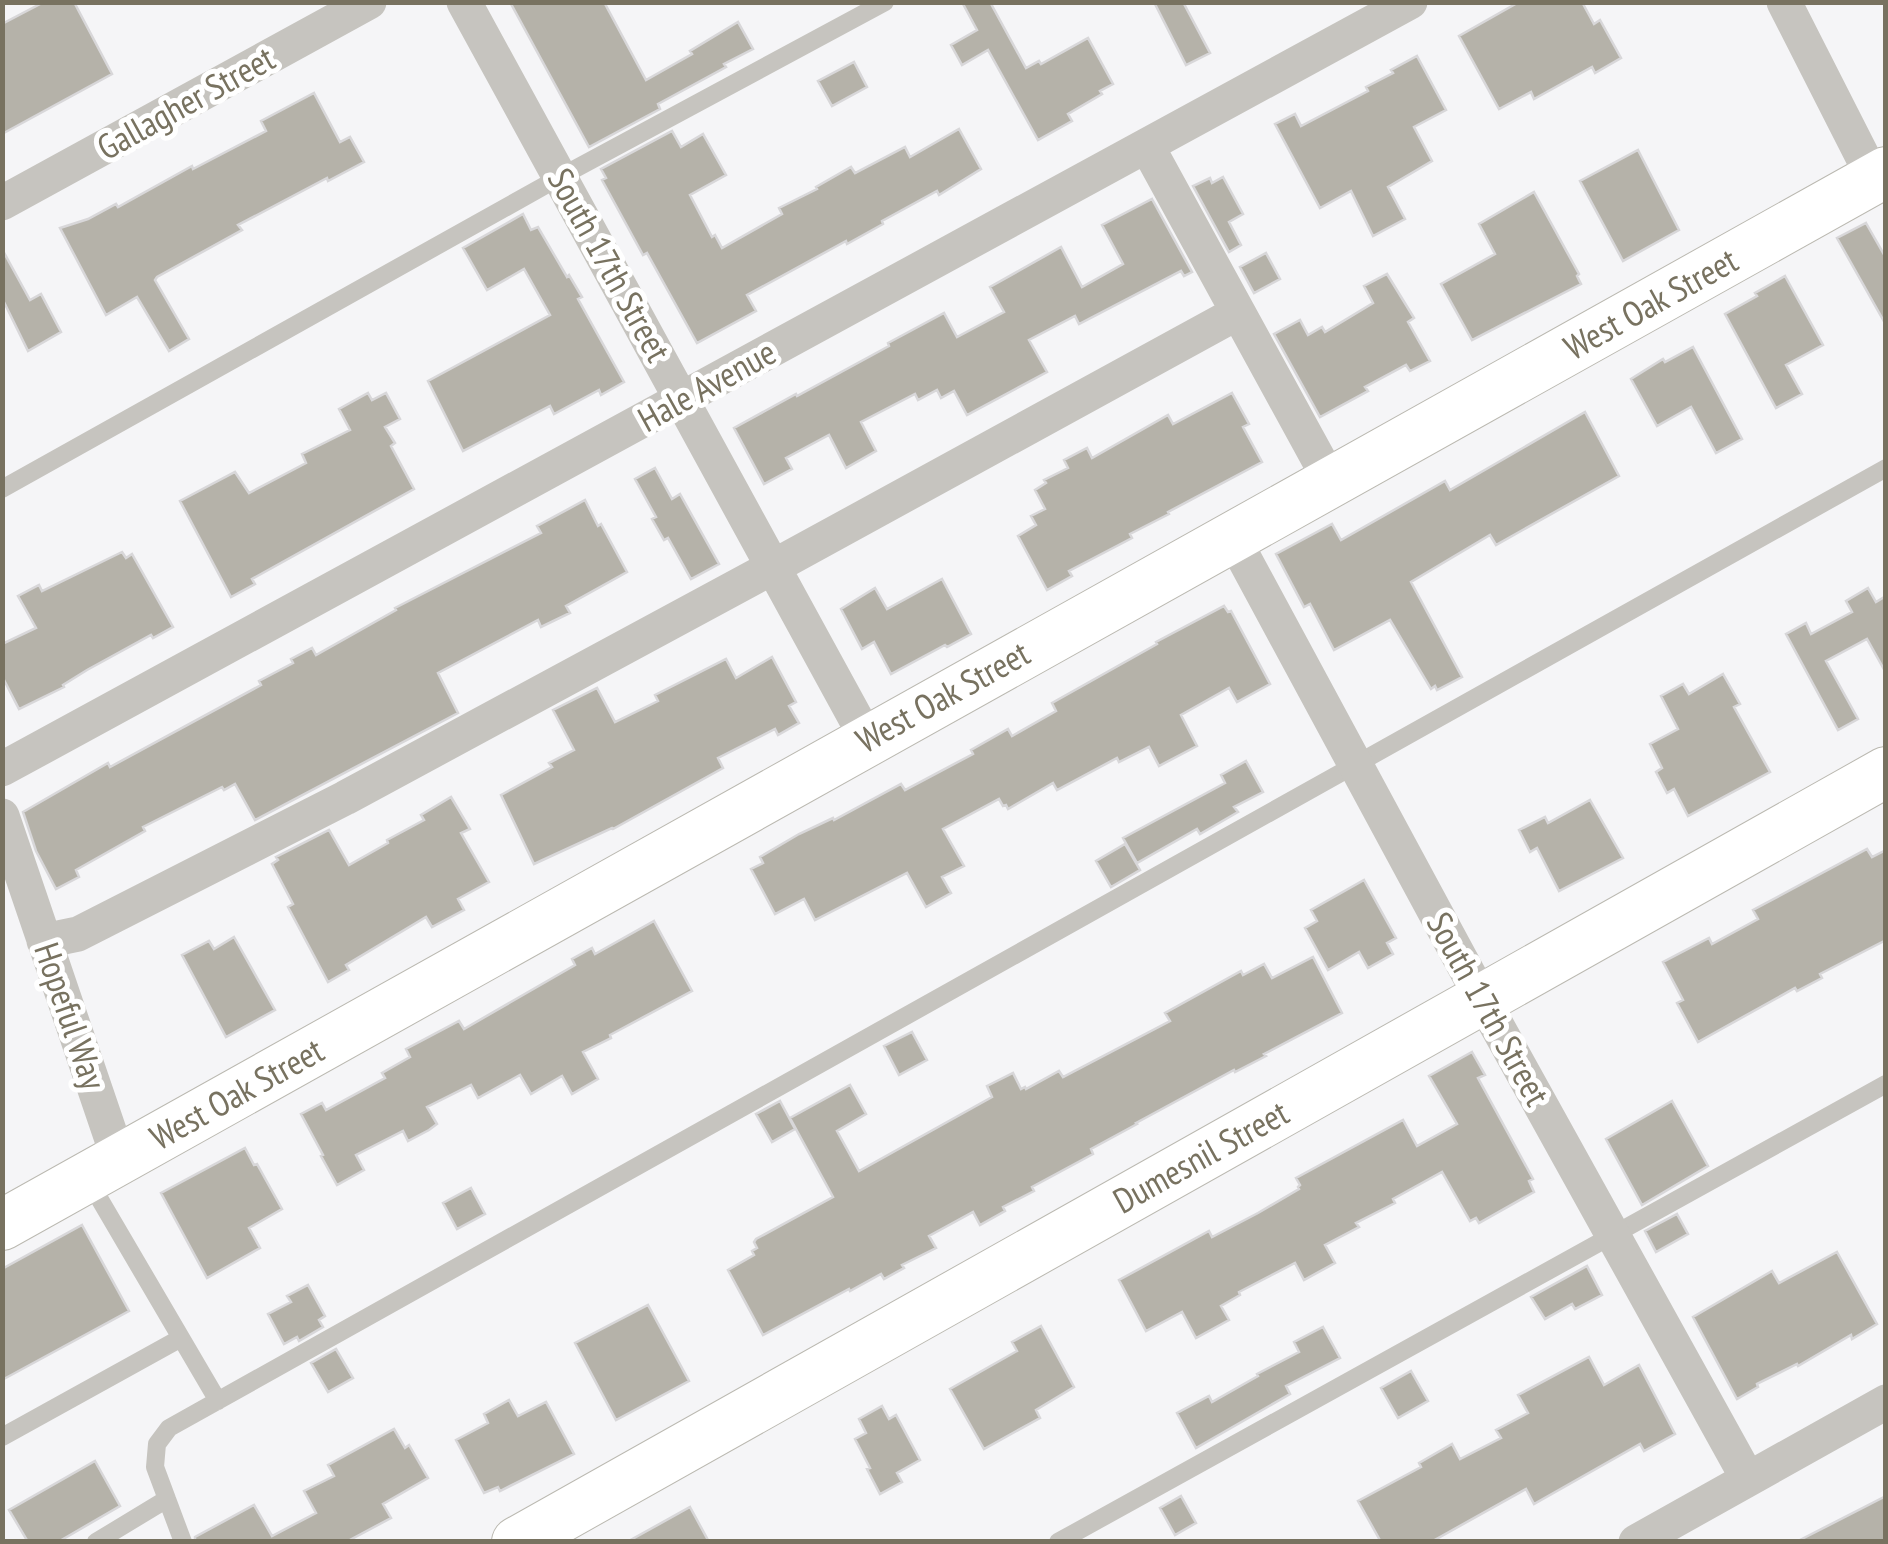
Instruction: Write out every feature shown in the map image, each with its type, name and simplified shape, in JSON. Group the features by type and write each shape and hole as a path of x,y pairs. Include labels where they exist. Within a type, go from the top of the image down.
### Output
{"main road":[{"name":"West Oak Street","path":"2,1225 1232,536 1882,184"},
{"name":"Dumesnil Street","path":"517,1542 1886,772"}],"street":[{"name":"Gallagher Street","path":"2,203 369,2"},
{"name":"South 17th Street","path":"464,2 867,739"},
{"name":"Hale Avenue","path":"2,768 1410,2"},
{"path":"1784,2 1882,184"},
{"path":"1147,146 1331,482"},
{"path":"44,940 78,934 310,816 1237,313"},
{"name":"South 17th Street","path":"1232,536 1748,1479"},
{"name":"Hopeful Way","path":"2,816 44,940 103,1169"},
{"path":"1636,1542 1886,1402"}],"lane":[{"path":"2,489 560,177 885,2"},
{"path":"182,1541 155,1467 156,1444 169,1428 1886,468"},
{"path":"1058,1542 1886,1084"},
{"path":"103,1169 180,1338 218,1401"},
{"path":"2,1437 180,1338"},
{"path":"96,1542 167,1499"}],"building":[{"path":"44,2 74,2 112,74 2,134 2,24"},
{"path":"510,2 604,2 646,80 738,22 753,49 658,104 660,109 589,147"},
{"path":"962,2 990,2 1026,68 1088,38 1113,84 1068,114 1072,121 1038,140 988,50 962,65 951,45 977,30"},
{"path":"1154,2 1183,2 1210,53 1186,65"},
{"path":"1519,2 1582,2 1594,24 1600,20 1621,58 1595,73 1592,67 1534,99 1531,92 1499,109 1459,36"},
{"path":"1417,56 1446,110 1414,127 1432,161 1388,187 1405,219 1373,236 1351,191 1320,208 1275,124 1295,114 1301,126 1368,91 1366,87"},
{"path":"854,62 867,87 832,106 818,81"},
{"path":"314,93 340,142 350,137 364,162 238,225 242,230 157,277 155,280 189,339 169,351 137,297 106,315 60,228 116,204 118,207 266,131 261,121"},
{"path":"959,129 981,169 747,295 756,311 697,343 602,180 606,178 601,169 672,131 681,147 703,134 726,175 690,195 722,248 782,214 779,208 851,167 855,173 905,147 910,157"},
{"path":"1638,150 1679,230 1623,261 1580,181"},
{"path":"1223,177 1243,214 1229,222 1241,245 1229,252 1193,186"},
{"path":"1534,192 1581,284 1472,340 1441,284 1495,254 1479,224"},
{"path":"1152,199 1192,272 1184,276 1181,271 1079,324 1075,316 1029,340 1047,372 967,415 954,391 941,398 937,390 918,400 915,394 861,422 876,451 846,468 829,435 786,458 792,469 764,484 734,428 944,313 957,337 1004,312 990,287 1061,247 1082,287 1123,264 1102,225"},
{"path":"523,214 531,230 538,227 569,275 624,382 601,395 599,390 554,414 550,406 463,451 428,381 550,315 524,269 487,290 463,248"},
{"path":"1866,223 1886,258 1886,325 1837,238"},
{"path":"2,249 30,300 41,294 61,332 28,351 2,298"},
{"path":"1266,253 1280,279 1254,293 1240,267"},
{"path":"1387,274 1414,318 1408,322 1430,361 1410,371 1406,365 1320,417 1274,334 1300,320 1308,335 1322,327 1325,332 1373,303 1364,286"},
{"path":"1785,276 1823,345 1786,365 1802,394 1776,408 1725,314"},
{"path":"1693,347 1742,439 1716,453 1691,407 1657,426 1631,379 1663,359 1665,362"},
{"path":"368,393 372,400 386,393 400,419 385,427 414,489 252,579 255,584 231,597 180,501 235,472 249,493 306,463 302,454 350,430 339,409"},
{"path":"1232,393 1249,424 1243,427 1262,462 1130,534 1132,538 1069,571 1072,576 1047,590 1018,536 1036,525 1031,516 1045,509 1035,490 1046,483 1044,480 1068,468 1064,460 1087,448 1092,458 1168,415 1173,424"},
{"path":"1585,412 1619,476 1496,545 1490,535 1411,582 1462,677 1437,690 1435,686 1431,689 1390,620 1334,650 1310,604 1304,607 1276,554 1332,524 1341,540 1445,481 1450,490"},
{"path":"655,468 672,499 680,494 719,564 691,579 668,538 664,540 652,519 656,517 635,479"},
{"path":"585,500 627,572 566,606 570,613 541,627 538,620 438,673 458,713 255,820 235,784 224,790 222,787 143,827 145,831 76,870 79,877 56,889 36,851 23,812 108,763 110,767 261,685 259,681 293,663 291,659 312,648 316,655 395,608 541,533 537,526"},
{"path":"122,552 126,558 132,554 173,627 153,638 151,635 19,709 2,676 2,644 36,628 18,596 39,585 42,591"},
{"path":"942,579 971,634 891,674 874,642 862,649 841,609 875,588 887,609"},
{"path":"1868,588 1876,602 1886,596 1886,673 1867,639 1826,661 1858,719 1838,730 1786,634 1806,623 1811,634 1852,612 1846,601"},
{"path":"1224,606 1231,611 1270,684 1237,702 1229,688 1181,715 1197,746 1159,766 1149,747 1119,762 1117,758 1057,790 1053,783 1008,809 999,799 943,829 964,866 942,877 951,893 926,907 907,873 815,920 804,899 775,914 751,869 763,863 760,857 901,784 905,790 973,754 971,750 1008,729 1012,736 1056,711 1052,703"},
{"path":"772,657 796,702 789,706 799,723 778,735 775,729 718,758 723,768 613,829 534,864 501,795 574,750 553,710 597,688 615,722 658,701 655,695 726,659 736,678"},
{"path":"1723,674 1740,704 1734,707 1770,772 1688,816 1674,789 1667,793 1656,772 1662,768 1650,744 1678,729 1661,696 1683,684 1689,694"},
{"path":"1246,761 1263,792 1234,807 1238,812 1200,834 1197,829 1137,863 1123,838 1225,783 1221,775"},
{"path":"451,797 470,829 461,833 489,882 458,899 464,910 432,927 426,917 346,965 349,970 328,982 288,907 293,904 272,864 278,860 276,857 329,830 349,865 424,820 421,815"},
{"path":"1590,800 1623,858 1559,891 1537,848 1530,852 1519,830 1545,817 1548,823"},
{"path":"1125,844 1140,870 1111,887 1096,861"},
{"path":"1867,849 1872,857 1886,850 1886,940 1698,1042 1677,1003 1683,1000 1663,962 1709,938 1712,944 1758,919 1753,910"},
{"path":"1364,880 1396,938 1387,943 1393,954 1368,968 1359,952 1328,970 1305,928 1317,921 1311,910"},
{"path":"654,921 692,991 583,1052 598,1079 572,1094 562,1076 531,1094 520,1075 478,1098 471,1085 427,1107 437,1124 429,1130 408,1141 403,1131 356,1155 364,1170 337,1185 301,1114 322,1103 326,1110 385,1078 382,1073 410,1057 406,1049 459,1021 464,1029 575,965 572,959 592,948 595,954"},
{"path":"234,937 275,1010 226,1037 182,955 209,941 214,949"},
{"path":"1313,957 1342,1013 1091,1149 1093,1154 1032,1187 1034,1191 980,1225 973,1212 929,1236 936,1248 902,1265 904,1268 884,1279 881,1274 849,1289 763,1335 728,1270 754,1255 756,1239 833,1197 790,1118 850,1085 866,1114 837,1131 859,1171 992,1097 987,1086 1013,1073 1021,1089 1059,1071 1063,1077 1170,1021 1165,1013 1241,971 1243,975 1264,964 1272,978"},
{"path":"912,1032 927,1060 899,1075 884,1046"},
{"path":"1472,1052 1485,1075 1478,1078 1533,1179 1529,1181 1534,1192 1479,1223 1476,1218 1470,1221 1442,1172 1393,1199 1395,1203 1325,1245 1335,1263 1304,1280 1295,1263 1239,1292 1221,1306 1229,1320 1196,1338 1182,1312 1146,1331 1119,1280 1209,1231 1212,1237 1258,1213 1299,1189 1296,1178 1403,1120 1417,1146 1457,1124 1429,1076"},
{"path":"780,1101 795,1129 772,1142 756,1114"},
{"path":"1672,1101 1708,1166 1642,1205 1606,1139"},
{"path":"245,1148 282,1209 249,1228 260,1248 207,1278 161,1193"},
{"path":"471,1188 485,1214 457,1229 443,1203"},
{"path":"1677,1214 1688,1234 1656,1252 1645,1231"},
{"path":"82,1225 129,1311 2,1380 2,1269"},
{"path":"1837,1252 1877,1324 1757,1384 1737,1399 1693,1317 1772,1271 1779,1283"},
{"path":"1587,1266 1602,1295 1575,1309 1572,1304 1545,1319 1531,1297"},
{"path":"308,1285 325,1316 319,1320 323,1327 299,1341 297,1337 284,1344 268,1314 291,1302 287,1296"},
{"path":"648,1305 689,1381 616,1420 575,1343"},
{"path":"1041,1326 1074,1387 1036,1410 1040,1418 984,1449 950,1389 1017,1351 1012,1342"},
{"path":"1323,1327 1340,1358 1286,1386 1290,1394 1196,1448 1177,1413 1209,1396 1212,1402 1299,1352 1294,1342"},
{"path":"336,1349 353,1378 328,1392 311,1363"},
{"path":"1589,1357 1604,1385 1639,1365 1675,1434 1644,1451 1640,1444 1534,1504 1526,1489 1431,1542 1381,1542 1358,1501 1421,1467 1419,1463 1452,1444 1460,1459 1501,1438 1496,1430 1528,1413 1518,1395"},
{"path":"1411,1371 1428,1401 1398,1418 1381,1388"},
{"path":"509,1400 518,1416 546,1402 574,1454 500,1491 498,1487 484,1493 456,1440 488,1423 484,1414"},
{"path":"882,1406 889,1419 896,1415 920,1460 897,1473 902,1482 880,1494 855,1439 866,1433 859,1419"},
{"path":"394,1429 405,1448 409,1445 428,1478 383,1504 391,1518 346,1542 195,1542 195,1537 254,1505 272,1536 316,1513 304,1491 334,1476 328,1465"},
{"path":"95,1461 120,1506 58,1542 28,1542 9,1510"},
{"path":"1181,1496 1196,1523 1175,1535 1160,1508"},
{"path":"1886,1496 1886,1542 1796,1542"},
{"path":"690,1507 709,1542 627,1542"}]}
